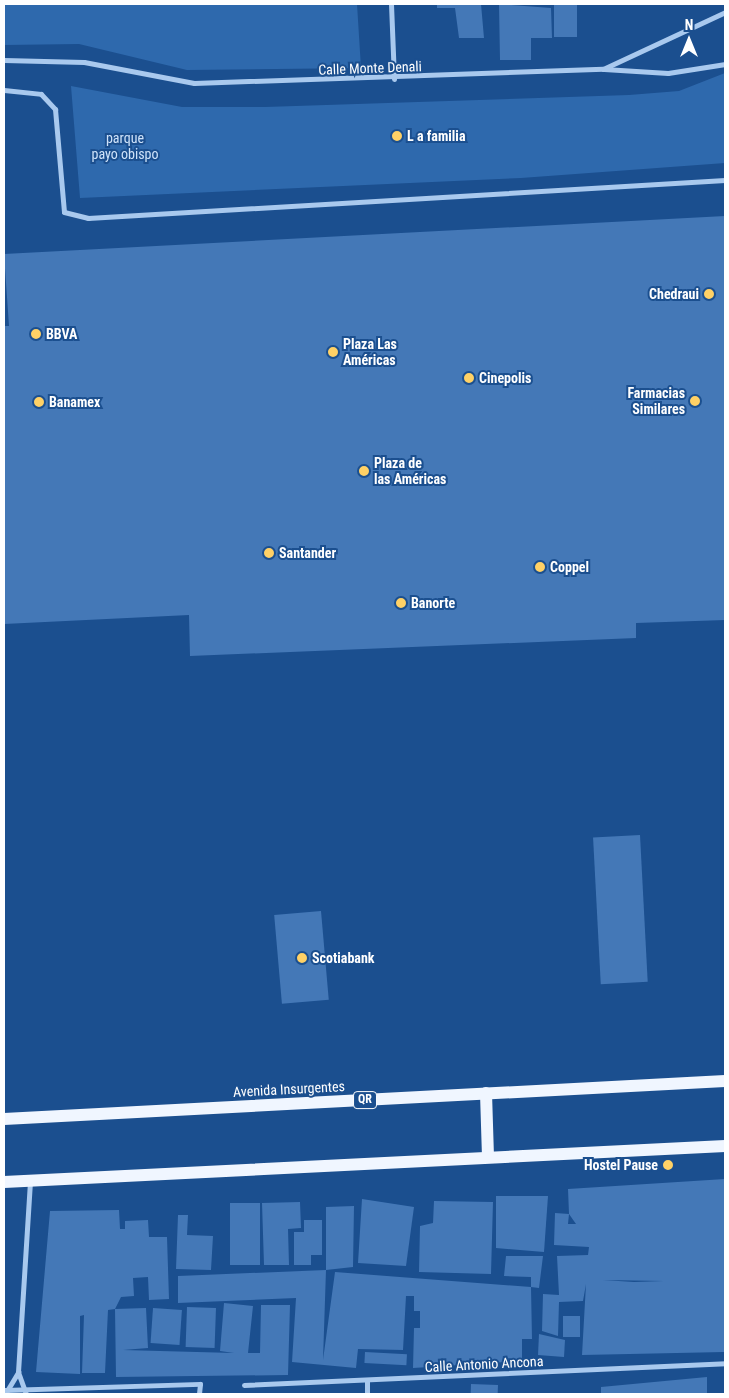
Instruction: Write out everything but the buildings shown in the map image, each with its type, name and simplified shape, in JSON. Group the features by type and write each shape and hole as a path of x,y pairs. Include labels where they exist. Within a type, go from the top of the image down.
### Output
{"main road":[{"name":"Avenida Insurgentes","path":"4,1119 486,1092 725,1081"},
{"path":"486,1092 488,1156"},
{"path":"4,1182 488,1156 725,1146"}],"street":[{"path":"392,4 394,79"},
{"name":"Calle Monte Denali","path":"4,60 84,62 194,83 394,79 603,69 725,12"},
{"path":"603,69 668,73 725,64"},
{"path":"4,90 41,94 55,109 64,212 88,218 725,180"},
{"path":"26,1392 18,1372 30,1181"},
{"name":"Calle Antonio Ancona","path":"244,1385 367,1381 725,1363"},
{"path":"5,1392 18,1372"},
{"path":"367,1381 367,1394"},
{"path":"5,1392 200,1384 199,1394"}],"green space":[{"path":"4,4 357,4 361,68 187,70 79,44 4,45"},
{"name":"parque payo obispo","path":"725,73 725,163 521,178 80,198 71,86 182,107 265,107 629,95 679,91"}],"place":[{"name":"L a familia","path":"397,136"},
{"name":"Chedraui","path":"709,294"},
{"name":"BBVA","path":"36,334"},
{"name":"Plaza Las Américas","path":"333,352"},
{"name":"Cinepolis","path":"469,378"},
{"name":"Farmacias Similares","path":"695,401"},
{"name":"Banamex","path":"39,402"},
{"name":"Plaza de las Américas","path":"364,471"},
{"name":"Santander","path":"269,553"},
{"name":"Coppel","path":"540,567"},
{"name":"Banorte","path":"401,603"},
{"name":"Scotiabank","path":"302,958"},
{"name":"Hostel Pause","path":"668,1165"}]}
